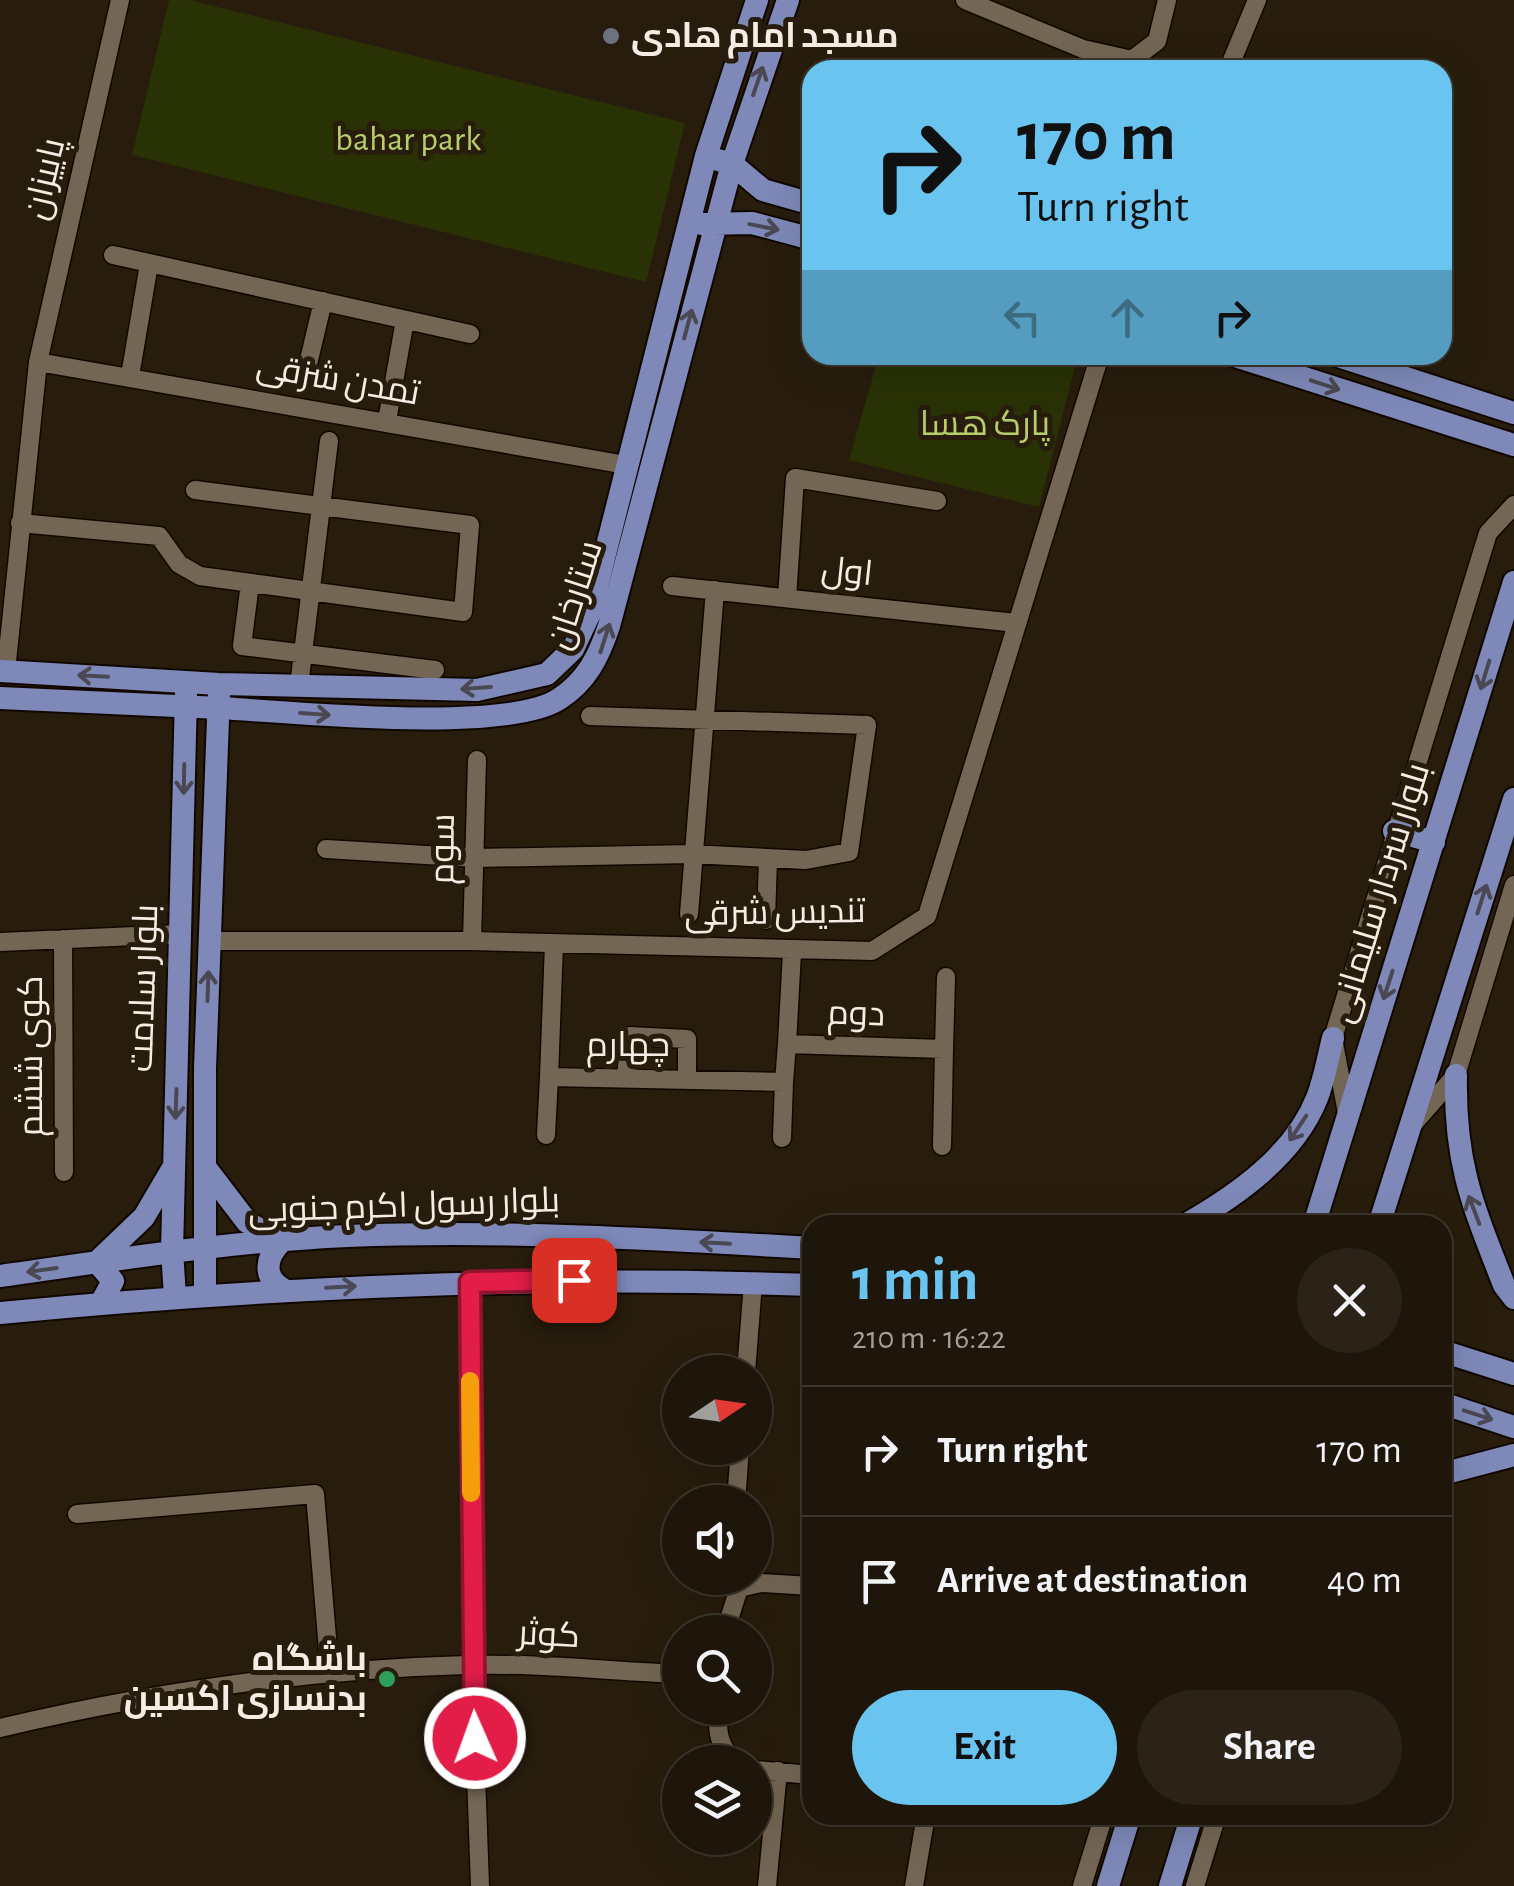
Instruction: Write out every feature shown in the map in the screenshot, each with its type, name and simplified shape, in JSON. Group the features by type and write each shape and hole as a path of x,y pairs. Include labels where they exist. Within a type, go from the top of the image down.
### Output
{"main road":[{"name":"ستارخان","path":"187,682 477,690 546,674 573,649 590,613 688,221 757,0"},
{"name":"ستارخان","path":"186,706 335,715 504,716 558,701 581,681 598,658 609,626 732,164 788,0"},
{"path":"706,156 732,164 763,190 802,201"},
{"path":"688,221 714,227 752,223 802,236"},
{"path":"1263,365 1514,445"},
{"path":"1365,365 1514,414"},
{"name":"بلوار سردار سلیمانی","path":"1317,1215 1514,582"},
{"path":"3,671 187,682"},
{"name":"بلوار سلامت","path":"174,1296 187,682"},
{"name":"بلوار سلامت","path":"206,1293 204,1166 220,684"},
{"path":"0,698 186,706"},
{"path":"1382,1215 1505,857 1514,799"},
{"path":"1394,831 1434,842"},
{"path":"1203,1215 1234,1198 1294,1137 1316,1099 1333,1038"},
{"path":"1456,1075 1455,1120 1464,1183 1504,1286 1514,1298"},
{"path":"101,1303 113,1281 97,1262 144,1217 174,1166 204,1166 247,1222 281,1242 268,1257 268,1267 270,1277 283,1289"},
{"name":"بلوار رسول اکرم جنوبی","path":"0,1276 172,1251 347,1236 556,1235 802,1247"},
{"path":"0,1312 206,1293 470,1282 609,1279 802,1285"},
{"path":"1452,1354 1514,1374"},
{"path":"1452,1406 1514,1427"},
{"path":"1452,1471 1514,1454"},
{"path":"1108,1886 1127,1825"},
{"path":"1170,1886 1189,1825"}],"street":[{"name":"پاییزان","path":"3,671 38,362 120,0"},
{"path":"966,0 986,3 1083,49 1132,60 1157,42 1167,0"},
{"path":"1232,60 1257,0"},
{"path":"113,255 470,334"},
{"path":"130,376 149,264"},
{"path":"304,381 323,302"},
{"path":"387,421 406,320"},
{"name":"تمدن شزقی","path":"38,362 626,465"},
{"name":"تندیس شرقی","path":"210,941 472,940 792,952 872,951 927,916 1097,365"},
{"path":"300,686 329,441"},
{"path":"787,598 795,478 937,501"},
{"path":"20,523 159,536 180,564 200,576 464,610 470,525 194,490"},
{"path":"1347,1113 1333,1038 1488,533 1514,505"},
{"path":"250,583 242,646 435,670"},
{"name":"اول","path":"672,586 1016,623"},
{"path":"688,914 715,590"},
{"path":"326,849 476,858 692,854 806,860 849,852 868,725 590,716"},
{"name":"سوم","path":"472,940 477,760"},
{"path":"766,920 768,858"},
{"path":"1410,1128 1456,1075 1514,885"},
{"path":"0,942 181,934"},
{"name":"کوی ششم","path":"63,939 64,1172"},
{"name":"چهارم","path":"554,944 549,1077 784,1082"},
{"name":"دوم","path":"792,952 787,1044 944,1050"},
{"path":"942,1146 946,977"},
{"path":"626,1077 630,1036 687,1038 687,1078"},
{"path":"782,1138 787,1044"},
{"path":"546,1135 549,1077"},
{"path":"470,1282 472,1664 480,1886"},
{"path":"747,1355 753,1283"},
{"path":"77,1514 315,1494 330,1674"},
{"path":"772,1584 802,1585"},
{"name":"کوثر","path":"0,1728 157,1693 330,1674 472,1664 662,1673"},
{"path":"772,1771 802,1773"},
{"path":"767,1886 778,1772"},
{"path":"914,1886 924,1825"},
{"path":"1082,1886 1101,1825"},
{"path":"1195,1886 1214,1825"}],"green space":[{"name":"bahar park","path":"169,0 189,0 685,123 646,282 132,155"},
{"name":"پارک هسا","path":"876,365 1075,365 1039,507 849,460"}],"slow traffic":[{"path":"470,1381 471,1493"}],"place":[{"name":"مسجد امام هادی","path":"611,36"},
{"name":"باشگاه بدنسازی اکسین","path":"387,1679"}],"route":[{"path":"475,1738 470,1282 574,1280"}]}
